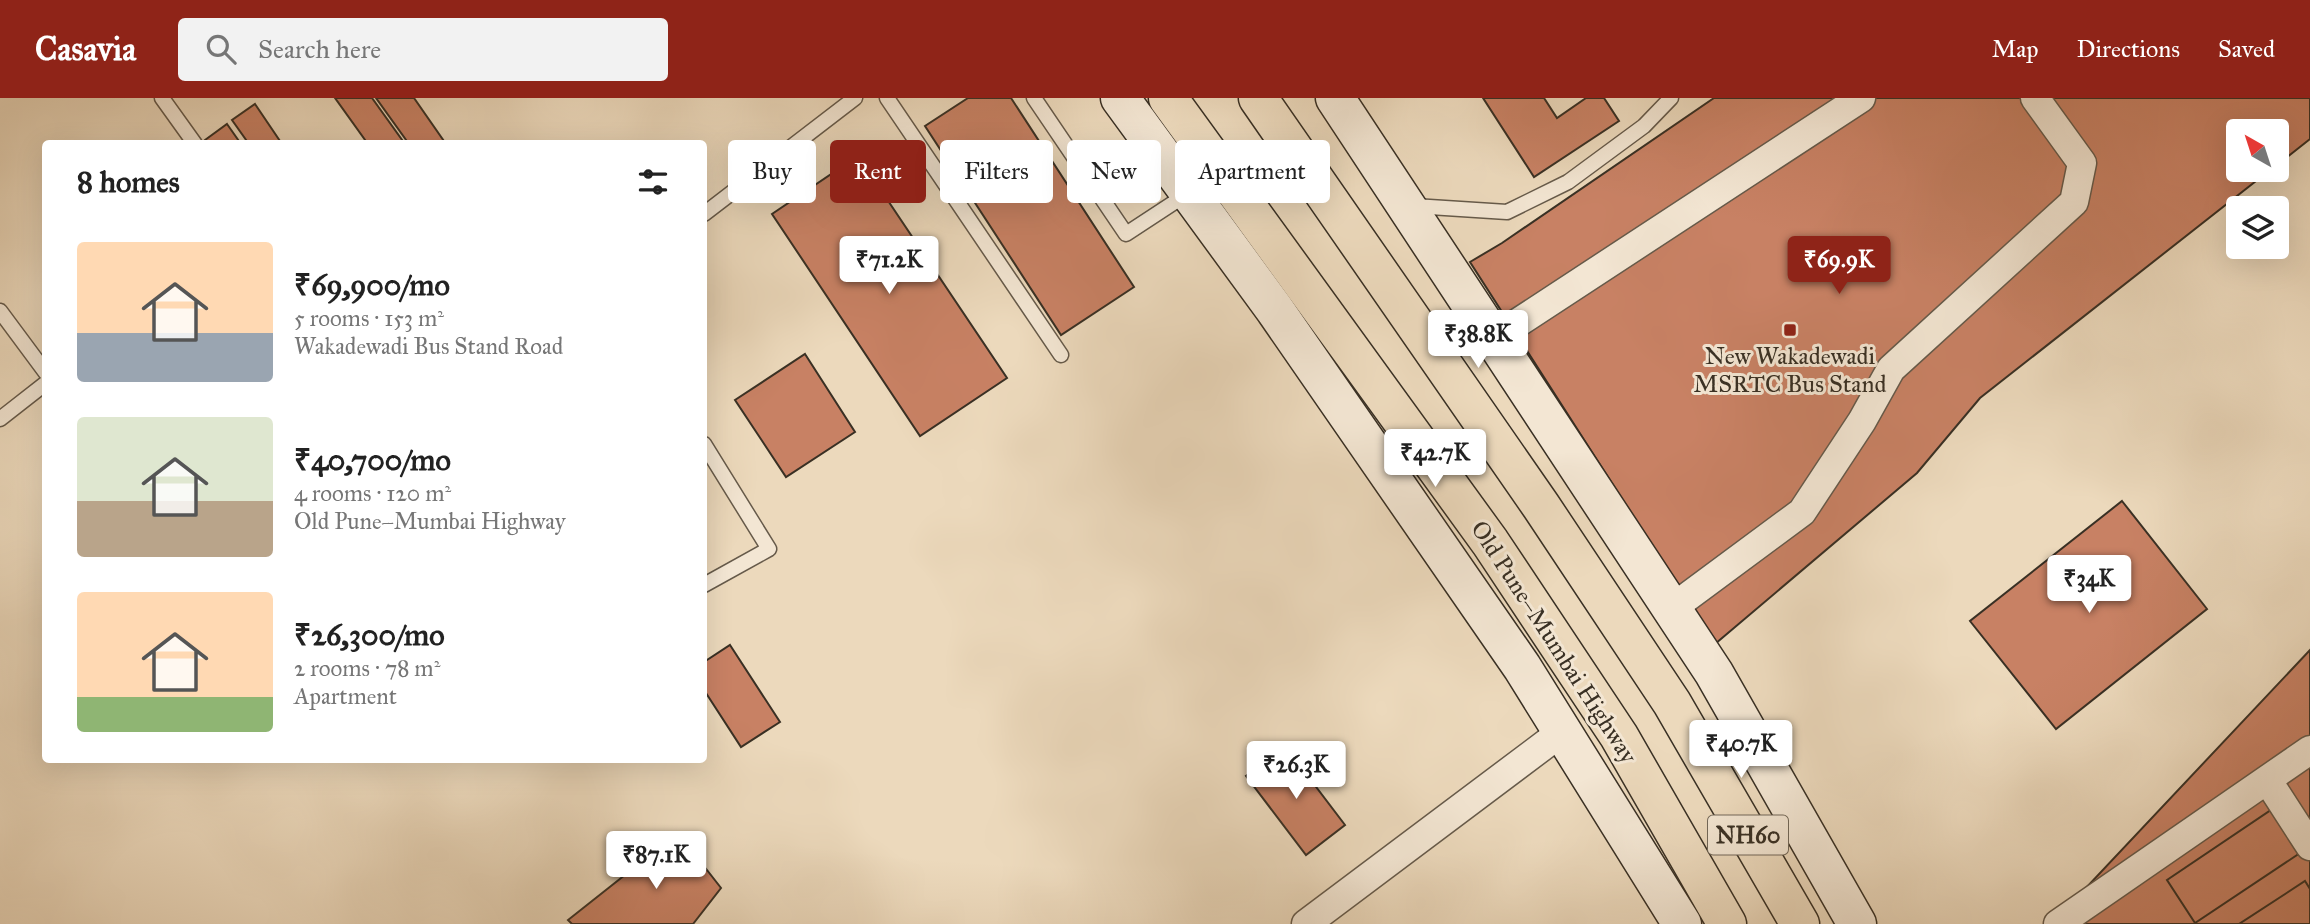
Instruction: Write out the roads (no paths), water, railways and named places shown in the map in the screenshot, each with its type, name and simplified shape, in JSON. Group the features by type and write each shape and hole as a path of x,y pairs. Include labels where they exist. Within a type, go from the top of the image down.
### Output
{"highway":[{"name":"Old Pune–Mumbai Highway","path":"1168,98 1490,542 1619,736 1727,924"},
{"name":"NH60","path":"1258,98 1541,506 1672,703 1800,924"}],"street":[{"path":"1119,98 1175,174"},
{"path":"1335,98 1714,673 1857,924"},
{"path":"1493,339 1861,98"},
{"path":"1671,609 1802,512 1862,421 1891,369 2074,202 2082,163 2035,98"},
{"path":"1196,203 1283,322 1522,667 1682,924"},
{"path":"1306,924 1563,731"},
{"path":"2059,924 2310,750"},
{"path":"2268,781 2310,846"}],"lane":[{"path":"162,98 192,140"},
{"path":"707,212 855,98"},
{"path":"887,98 1061,355"},
{"path":"1034,98 1126,234 1175,202"},
{"path":"1405,205 1507,212 1568,182 1644,126 1671,98"},
{"path":"0,311 42,368"},
{"path":"0,419 42,386"},
{"path":"707,449 769,549 707,583"}],"place":[{"name":"New Wakadewadi MSRTC Bus Stand","path":"1790,330"}]}
